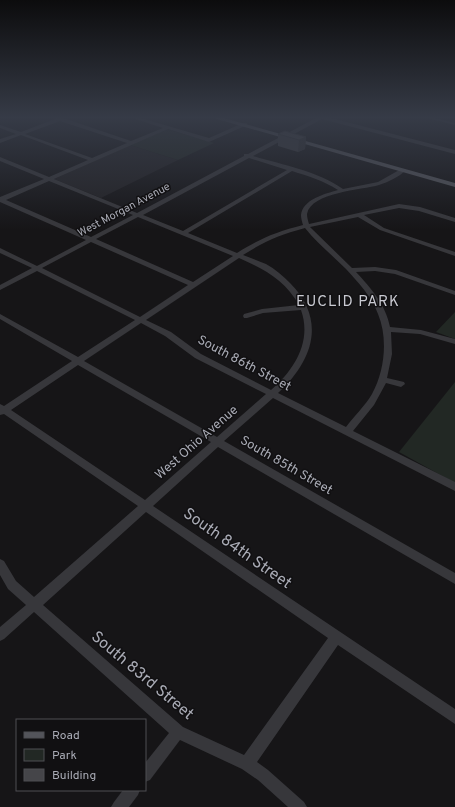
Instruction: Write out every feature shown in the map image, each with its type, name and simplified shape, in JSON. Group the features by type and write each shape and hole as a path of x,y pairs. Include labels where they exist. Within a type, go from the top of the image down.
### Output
{"main road":[{"path":"352,155 455,185"}],"street":[{"path":"77,155 92,160"},
{"path":"0,200 104,155"},
{"path":"246,155 331,183 344,191"},
{"name":"West Morgan Avenue","path":"0,288 34,267 87,238 246,155"},
{"name":"West Ohio Avenue","path":"0,159 238,255 274,272 299,297 309,320 310,332 304,353 294,373 0,635"},
{"path":"184,233 292,169"},
{"path":"347,432 369,405 377,393 382,380 387,354 386,329 382,314 376,301 351,270 306,226 304,213 310,204 327,195 384,182 403,170"},
{"path":"0,200 193,285"},
{"path":"2,410 266,238 306,226 398,206 420,209 455,220"},
{"path":"359,215 382,229 455,254"},
{"name":"South 86th Street","path":"0,250 168,334 198,356 455,487"},
{"name":"West Morgan Avenue","path":"0,282 34,267"},
{"path":"351,270 375,268 396,272 455,293"},
{"path":"247,316 262,311 304,307"},
{"name":"South 85th Street","path":"0,316 455,579"},
{"path":"386,329 434,334 455,342"},
{"path":"382,380 401,384"},
{"name":"South 84th Street","path":"2,410 455,717"},
{"name":"South 83rd Street","path":"0,564 12,585 178,732 247,764 263,775 299,807"},
{"path":"247,764 336,637"},
{"path":"146,773 178,732"},
{"path":"119,807 132,791"}],"shaded area":[{"path":"108,155 161,155 178,160 101,198 54,179"}],"green space":[{"path":"161,155 189,155 178,160"},
{"path":"455,312 455,339 436,332"},
{"path":"455,382 455,483 399,452"}],"district":[{"name":"EUCLID PARK","path":"348,302"}]}
